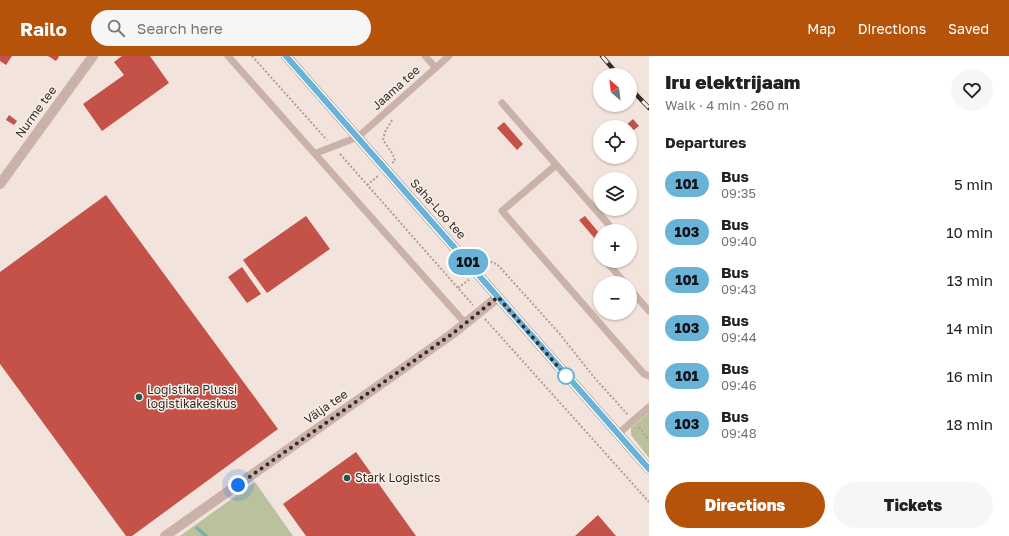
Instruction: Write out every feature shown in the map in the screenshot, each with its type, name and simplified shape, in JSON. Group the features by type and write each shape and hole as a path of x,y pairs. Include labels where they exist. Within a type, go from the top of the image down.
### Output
{"main road":[{"name":"Saha-Loo tee","path":"286,56 649,469"}],"street":[{"name":"Nurme tee","path":"0,184 93,56"},
{"name":"Välja tee","path":"165,536 446,339 465,322 498,297"}],"lane":[{"path":"228,56 465,322"},
{"path":"425,56 436,68"},
{"name":"Jaama tee","path":"316,153 358,137 449,56"},
{"path":"502,102 608,224"},
{"path":"556,165 502,211 644,374 649,376"},
{"path":"612,268 619,276"},
{"path":"637,297 649,311"},
{"path":"618,434 649,407"}],"path":[{"path":"252,56 649,502"},
{"path":"367,185 394,161 392,153 383,140 385,132 392,119 388,110"},
{"path":"458,288 491,262 497,264 649,440"}],"green space":[{"path":"649,412 649,458 631,435 631,428"},
{"path":"255,482 293,536 180,536"}],"building":[{"path":"0,56 12,56 6,65 0,61"},
{"path":"48,56 58,56 59,57 56,61"},
{"path":"122,56 150,56 169,83 102,131 83,104 124,75 114,62"},
{"path":"9,115 17,121 14,125 6,120"},
{"path":"504,122 523,144 517,150 497,128"},
{"name":"Logistika Plussi logistikakeskus","path":"106,195 278,429 132,536 126,536 0,364 0,272"},
{"path":"306,216 330,249 267,293 243,260"},
{"path":"585,216 593,226 593,236 579,220"},
{"path":"242,267 261,294 247,303 228,277"},
{"name":"Stark Logistics","path":"356,452 416,536 306,536 283,504"},
{"path":"598,515 616,536 575,536"}],"waterway":[{"path":"197,528 206,536"}],"railway":[{"path":"602,56 612,68"},
{"path":"637,95 649,108"}],"bus line":[{"name":"101","path":"286,56 649,469"}],"place":[{"name":"Logistika Plussi logistikakeskus","path":"139,397"},
{"name":"Stark Logistics","path":"347,478"}],"route":[{"path":"238,485 452,334 465,322 498,297 566,376"}]}
